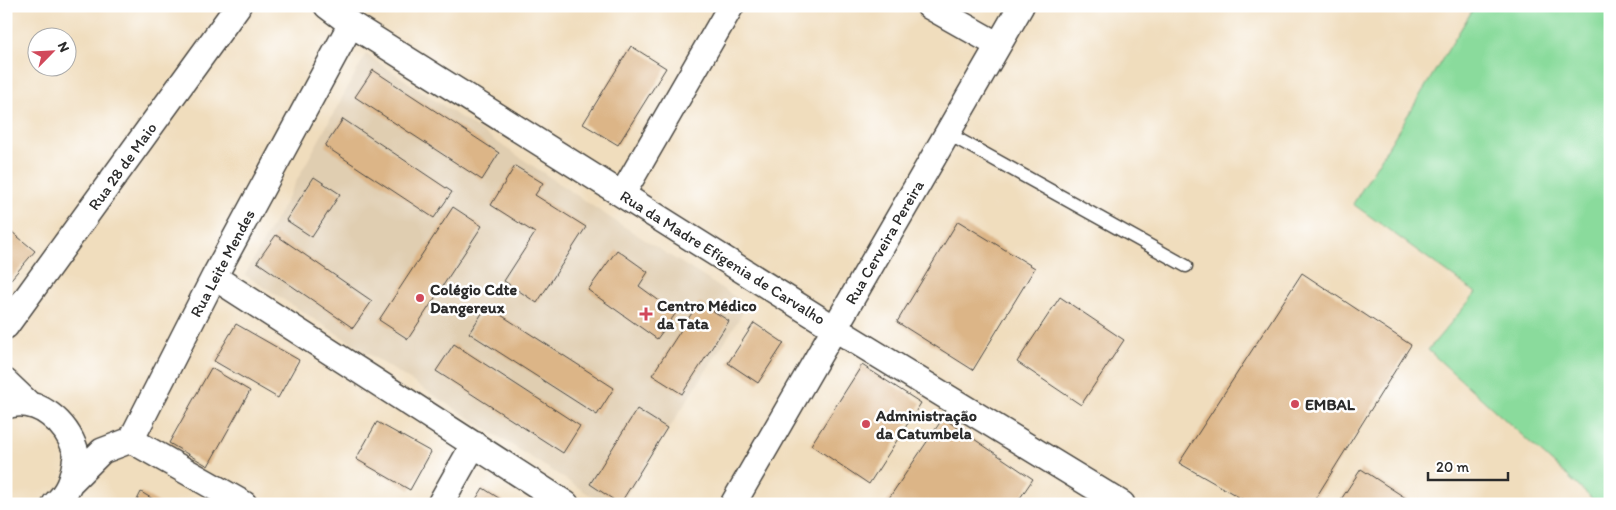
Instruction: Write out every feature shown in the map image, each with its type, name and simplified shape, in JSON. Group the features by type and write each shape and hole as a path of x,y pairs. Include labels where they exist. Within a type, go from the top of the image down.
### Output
{"street":[{"name":"Rua 28 de Maio","path":"6,326 238,6"},
{"name":"Rua da Madre Efígenia de Carvalho","path":"327,6 351,24 623,193 834,328 1122,504"},
{"path":"623,193 731,6"},
{"path":"929,6 998,45"},
{"name":"Rua Cerveira Pereira","path":"733,504 1021,6"},
{"name":"Rua Leite Mendes","path":"131,440 214,277 351,24"},
{"path":"214,277 566,504"},
{"path":"6,382 18,406 43,410 55,417 64,427 102,450"},
{"path":"63,497 76,454 64,427"},
{"path":"63,497 102,450 131,440 244,504"},
{"path":"440,504 474,444"}],"lane":[{"path":"947,134 1186,266"}],"shaded area":[{"name":"Colégio Cdte Dangereux","path":"366,54 609,217 748,305 621,504 604,504 245,275"}],"green space":[{"path":"1475,6 1610,6 1610,504 1598,504 1428,350 1476,293 1353,204"}],"building":[{"path":"631,46 666,68 618,145 583,124"},
{"path":"373,70 499,153 482,180 355,97"},
{"path":"343,119 452,192 434,218 325,146"},
{"path":"515,166 543,183 535,195 586,227 537,303 504,281 535,233 491,205"},
{"path":"314,177 340,194 312,237 286,220"},
{"path":"453,207 482,226 408,339 379,320"},
{"path":"958,221 1035,268 973,370 897,322"},
{"path":"6,227 35,251 6,285"},
{"path":"276,235 372,301 353,328 257,262"},
{"path":"617,250 648,272 639,286 676,313 657,339 588,290"},
{"name":"EMBAL","path":"1302,273 1411,345 1312,504 1251,504 1179,463"},
{"path":"1060,297 1124,340 1081,405 1017,362"},
{"path":"699,302 729,321 682,394 652,375"},
{"path":"487,306 614,388 597,415 469,333"},
{"path":"754,323 784,343 758,383 728,363"},
{"path":"236,324 299,360 278,398 214,361"},
{"path":"454,344 580,426 563,453 436,371"},
{"name":"Administração da Catumbela","path":"862,365 921,403 869,484 811,445"},
{"path":"211,368 250,391 208,466 169,443"},
{"path":"637,409 667,428 620,504 590,484"},
{"path":"943,418 1033,479 1016,504 885,504"},
{"path":"377,422 431,452 410,490 356,459"},
{"path":"1361,469 1415,504 1338,504"},
{"path":"483,488 508,504 473,504"},
{"path":"141,492 161,504 135,504"}],"place":[{"name":"Colégio Cdte Dangereux","path":"420,298"},
{"name":"Centro Médico da Tata","path":"646,314"},
{"name":"EMBAL","path":"1295,404"},
{"name":"Administração da Catumbela","path":"866,424"}]}
